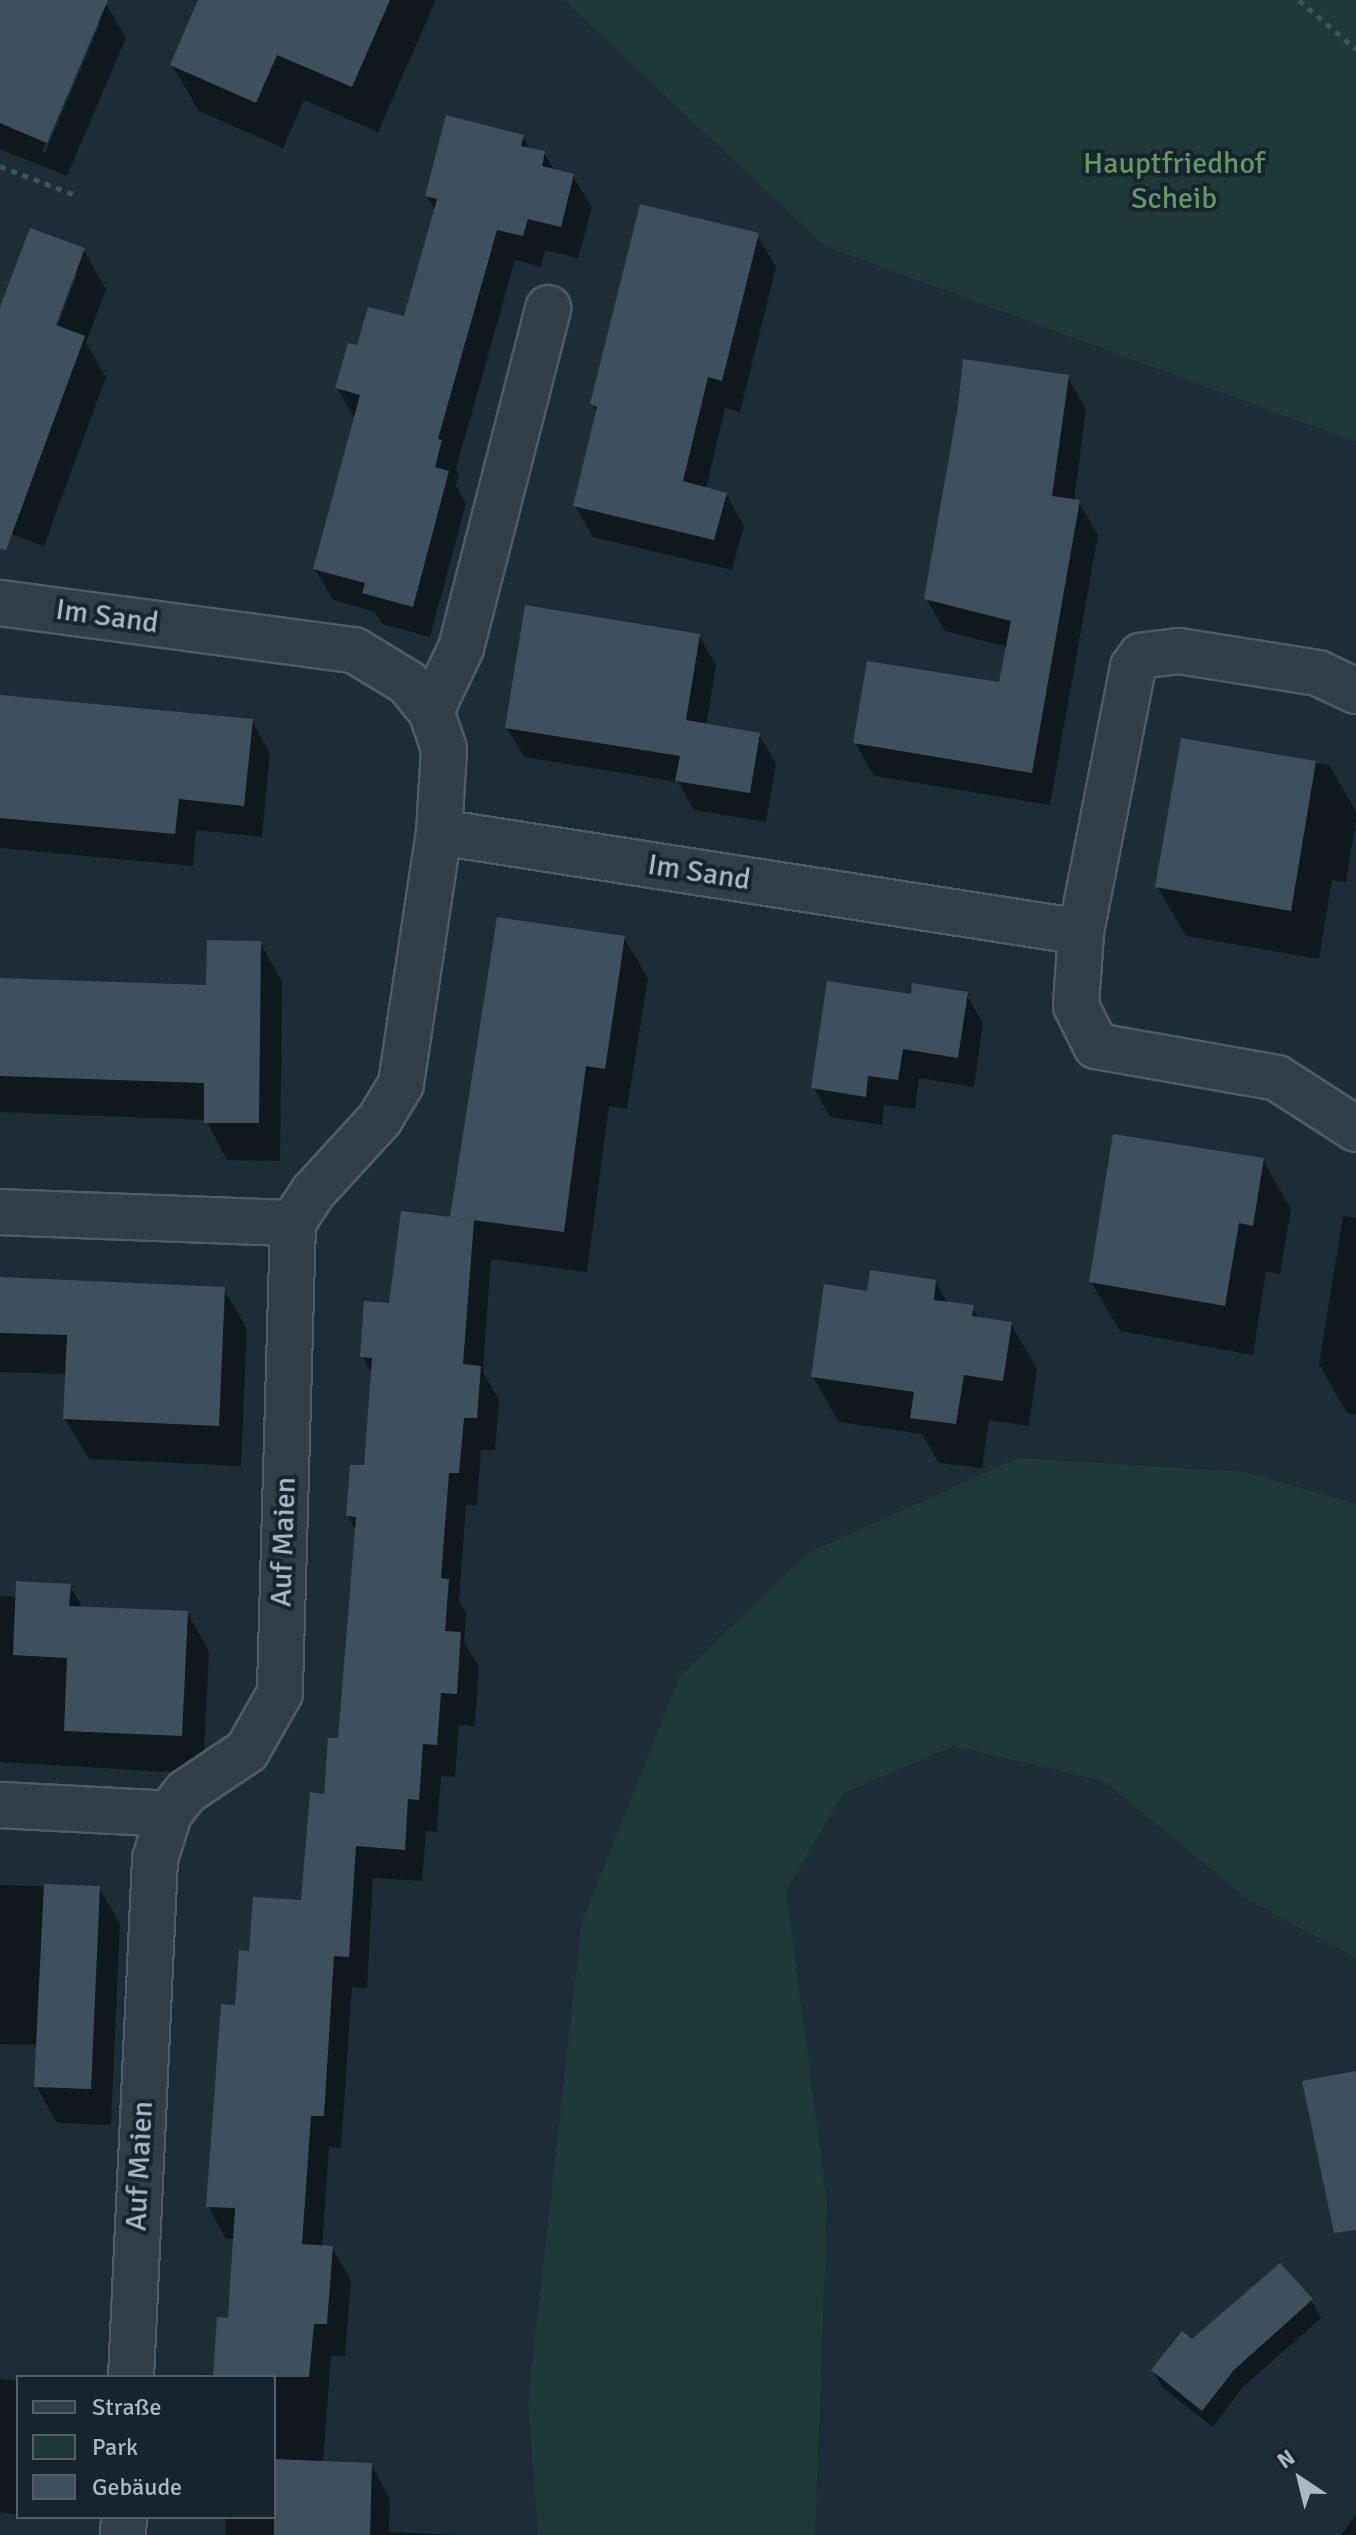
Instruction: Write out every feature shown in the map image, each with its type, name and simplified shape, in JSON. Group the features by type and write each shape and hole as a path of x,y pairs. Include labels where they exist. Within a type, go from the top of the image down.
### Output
{"street":[{"path":"431,711 461,648 548,308"},
{"name":"Im Sand","path":"0,603 354,650 408,683 431,711 444,749 439,832 1081,932"},
{"path":"1356,691 1318,673 1179,651 1141,656 1133,667 1081,932 1076,1006 1096,1046 1277,1078 1356,1129"},
{"path":"0,1212 293,1223 313,1192 380,1119 401,1084 439,832"},
{"name":"Auf Maien","path":"131,2375 155,1859 169,1814 186,1792 247,1751 280,1693 293,1223"},
{"path":"0,1805 169,1814"}],"path":[{"path":"1299,0 1356,49"},
{"path":"0,166 78,196"}],"green space":[{"name":"Hauptfriedhof Scheib","path":"564,0 1356,0 1356,442 825,246"},
{"path":"1018,1458 1245,1472 1356,1504 1356,1958 1249,1900 1104,1781 954,1746 843,1793 786,1891 827,2204 815,2535 538,2535 528,2401 582,1922 680,1676 808,1553"}],"building":[{"path":"0,0 108,0 47,143 0,123"},
{"path":"198,0 390,0 352,87 277,55 256,103 170,65"},
{"path":"446,115 524,135 521,146 545,151 542,166 574,174 561,227 528,219 523,236 497,230 438,439 442,440 435,467 449,471 413,607 362,593 365,583 313,569 360,395 335,388 348,343 357,345 368,307 404,316 437,199 425,196"},
{"path":"640,204 759,233 722,381 708,377 683,481 727,493 714,540 573,506 597,407 590,404"},
{"path":"30,228 85,248 56,325 85,336 6,550 0,549 0,307"},
{"path":"963,359 1069,375 1052,496 1080,500 1032,773 853,743 867,661 999,682 1011,621 924,599 958,406"},
{"path":"525,605 700,634 686,720 760,733 750,793 675,781 680,756 505,728"},
{"path":"0,695 253,719 244,806 179,799 175,834 0,818"},
{"path":"1181,738 1316,761 1291,911 1155,887"},
{"path":"497,917 625,936 605,1069 586,1066 564,1232 450,1217"},
{"path":"207,940 261,941 259,1123 204,1123 204,1083 0,1076 0,978 206,985"},
{"path":"827,981 911,994 912,983 968,992 958,1058 903,1049 898,1080 868,1076 866,1097 811,1088"},
{"path":"1113,1134 1264,1158 1253,1226 1239,1223 1225,1306 1089,1282"},
{"path":"401,1211 474,1220 463,1364 481,1366 477,1418 464,1418 459,1473 449,1473 441,1578 449,1579 445,1631 461,1632 457,1694 441,1693 437,1745 423,1744 419,1800 408,1799 405,1850 356,1846 349,1957 334,1956 324,2116 311,2116 302,2244 333,2246 327,2324 314,2324 309,2377 213,2375 217,2317 228,2318 235,2208 206,2207 221,2004 235,2005 239,1950 249,1951 253,1897 301,1900 310,1792 324,1794 328,1738 338,1738 356,1517 346,1516 350,1465 364,1465 372,1358 360,1357 364,1301 389,1303"},
{"path":"870,1270 936,1280 934,1300 974,1305 972,1316 1012,1322 1003,1381 964,1375 956,1424 910,1418 914,1392 811,1377 824,1284 867,1291"},
{"path":"0,1277 225,1287 219,1426 63,1419 67,1335 0,1333"},
{"path":"16,1581 71,1584 69,1606 188,1611 182,1736 64,1731 67,1658 13,1655"},
{"path":"44,1884 100,1886 91,2089 34,2087"},
{"path":"1356,2071 1356,2230 1334,2233 1302,2081"},
{"path":"1280,2263 1313,2299 1234,2370 1202,2411 1151,2370 1182,2331 1192,2339"},
{"path":"276,2459 372,2463 370,2535 274,2535"}]}
